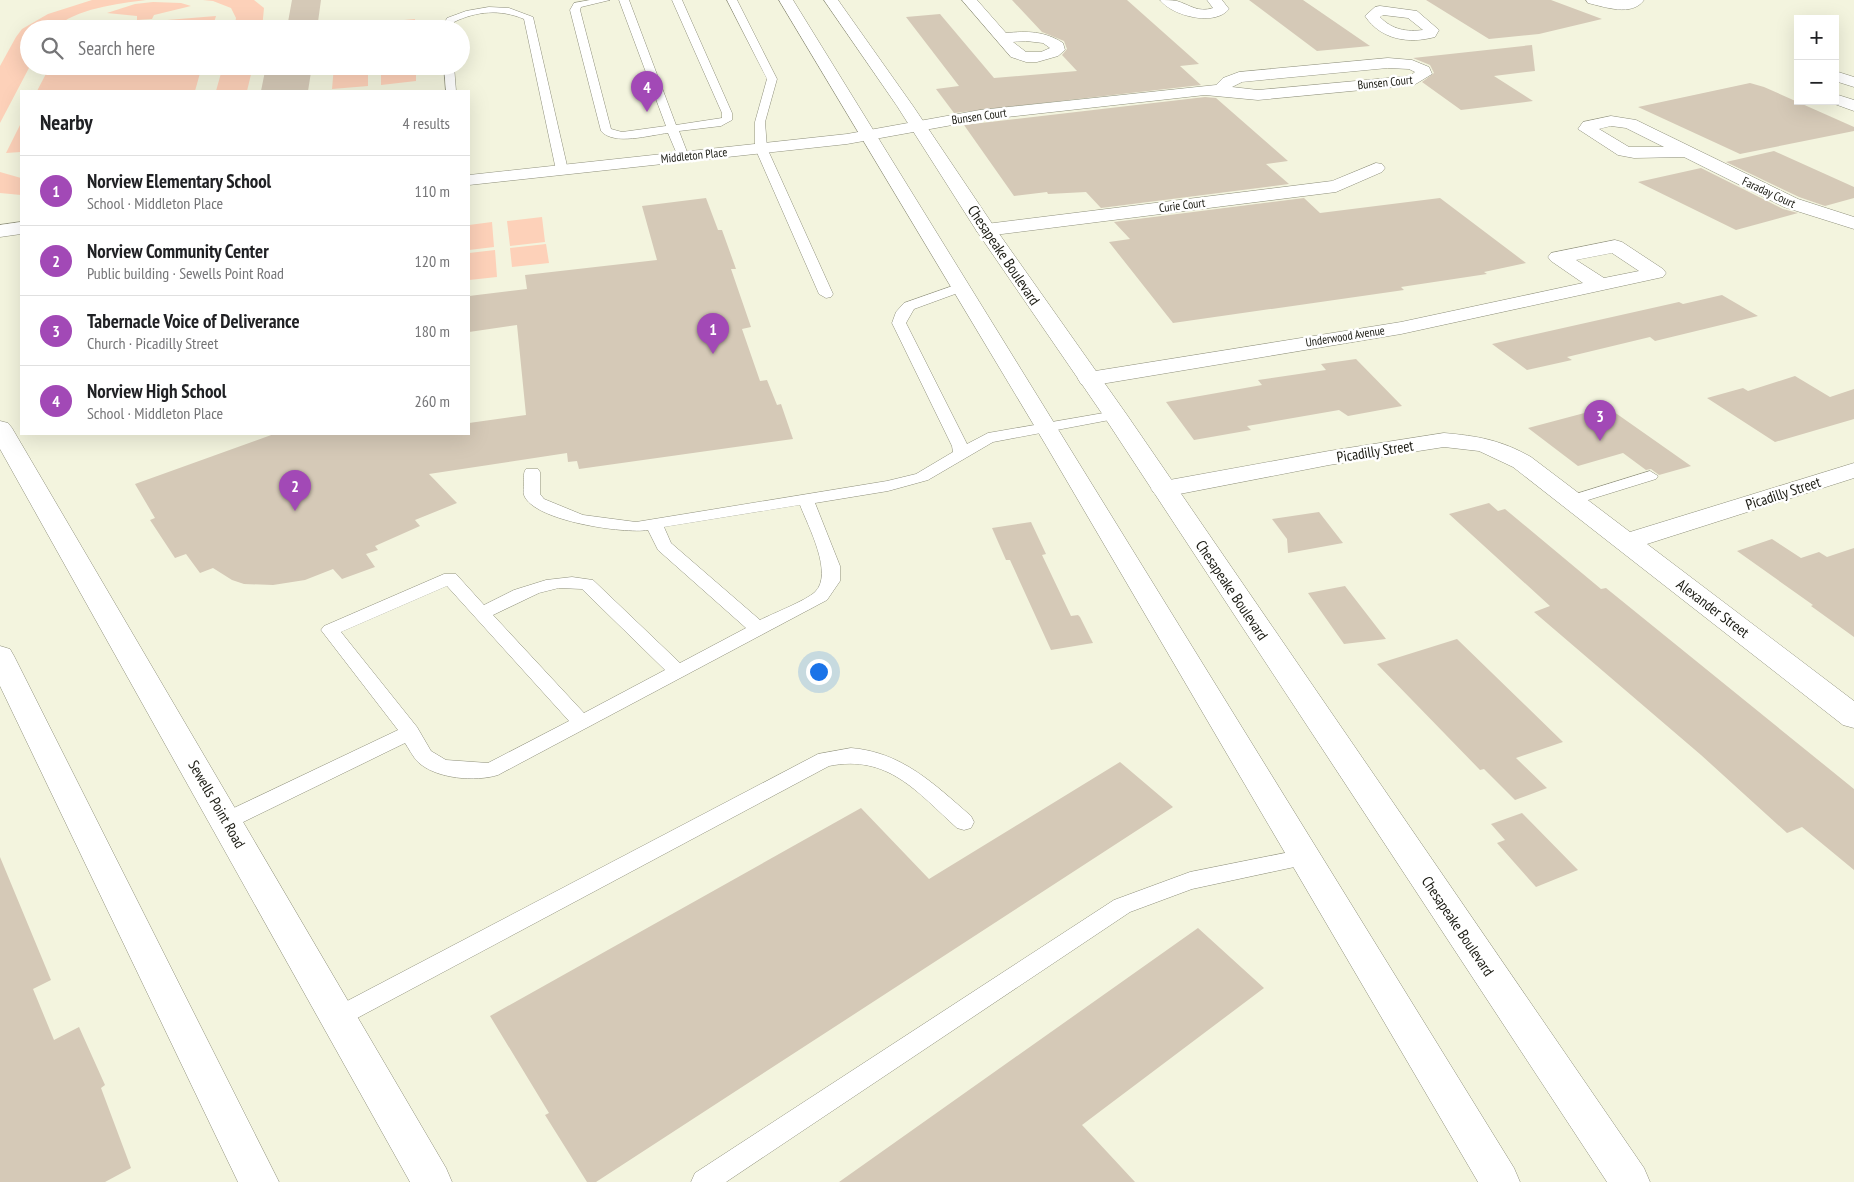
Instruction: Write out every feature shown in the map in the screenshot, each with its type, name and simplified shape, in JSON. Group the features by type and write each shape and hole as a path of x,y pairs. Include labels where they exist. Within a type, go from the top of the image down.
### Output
{"street":[{"path":"786,0 1048,428 1500,1182"},
{"name":"Chesapeake Boulevard","path":"831,0 986,230 1115,415 1630,1182"},
{"path":"969,0 1002,38"},
{"path":"1166,0 1180,11 1194,13 1222,9 1214,0"},
{"path":"1366,0 1380,10"},
{"path":"1592,0 1616,6 1634,3 1637,0"},
{"name":"Bunsen Court","path":"918,127 980,115 1205,90 1258,95 1414,80 1424,74 1423,70 1412,65 1388,63 1239,77 1229,81 1220,90"},
{"path":"1839,77 1854,82"},
{"path":"1839,100 1854,106"},
{"name":"Faraday Court","path":"1688,152 1634,154 1624,151 1587,129 1589,126 1603,122 1625,123 1688,152 1792,204 1854,223"},
{"name":"Middleton Place","path":"470,180 869,136 918,127"},
{"name":"Curie Court","path":"986,230 1336,186 1376,168"},
{"path":"0,231 20,228"},
{"name":"Underwood Avenue","path":"1089,378 1402,328 1599,284"},
{"name":"Sewells Point Road","path":"3,440 226,822 432,1182"},
{"name":"Picadilly Street","path":"1164,489 1329,458 1444,440 1483,444 1508,454 1572,500"},
{"name":"Picadilly Street","path":"1627,542 1854,470"},
{"name":"Alexander Street","path":"1572,500 1854,717"},
{"path":"0,656 259,1182"}],"lane":[{"path":"605,0 583,3 577,6 575,10 606,130 611,134 622,135 721,123 727,120 727,113 677,0"},
{"path":"624,0 683,156"},
{"path":"732,0 772,78 760,122 761,148 826,294"},
{"path":"450,20 472,11 508,10 528,17 562,170"},
{"path":"450,75 451,90"},
{"path":"961,287 909,306 903,312 899,323 960,446 962,454"},
{"path":"532,472 532,495 538,502 580,520 628,526 654,524 888,486 922,477 988,438 1115,415"},
{"path":"1572,500 1650,476"},
{"path":"582,723 450,578 330,630 410,732 426,758 444,766 462,770 491,770 582,723 820,596 831,581 831,566 806,499"},
{"path":"654,524 664,546 759,629"},
{"path":"482,613 543,584 571,580 587,584 678,672"},
{"path":"226,822 410,732"},
{"path":"338,1017 824,759 850,755 872,756 891,762 964,822"},
{"path":"704,1182 1122,906 1190,881 1305,857"}],"shaded area":[{"path":"92,0 146,0 97,8 67,20 38,20 48,14"},
{"path":"203,0 254,0 264,8 263,20 236,20 231,8 213,1"},
{"path":"153,2 181,3 191,6 154,15 152,19 137,20 137,16 107,13 135,4"},
{"path":"216,16 215,20 167,20"},
{"path":"20,32 20,75 25,75 0,123 0,66"},
{"path":"45,75 199,75 195,90 38,90"},
{"path":"220,75 251,75 247,90 216,90"},
{"path":"333,75 368,75 368,86 332,89"},
{"path":"381,75 416,75 416,81 381,85"},
{"path":"20,125 20,152 6,153"},
{"path":"0,172 20,178 20,195 0,193"},
{"path":"542,217 545,242 510,246 507,221"},
{"path":"492,222 494,247 470,250 470,225"},
{"path":"546,244 549,263 512,267 510,248"},
{"path":"495,250 497,277 470,280 470,253"}],"building":[{"path":"292,0 321,0 318,20 288,20"},
{"path":"1012,0 1127,0 1199,64 1180,66 1201,85 954,113 936,89 959,86 906,17 940,14 994,78 1077,71 1062,55 1067,49 1064,41 1042,32"},
{"path":"1249,0 1303,0 1370,46 1317,51"},
{"path":"1426,0 1551,0 1602,19 1539,34 1489,39"},
{"path":"1532,45 1535,71 1494,76 1533,101 1461,110 1422,82 1434,73 1430,65 1413,58"},
{"path":"264,75 311,75 308,90 261,90"},
{"path":"1750,83 1794,100 1794,105 1804,105 1854,127 1854,131 1740,154 1638,107"},
{"path":"1205,97 1216,98 1288,161 1266,164 1289,184 1101,208 1086,192 1048,194 1047,192 1014,196 964,125"},
{"path":"1774,151 1854,187 1854,198 1825,206 1799,197 1726,162"},
{"path":"1701,168 1783,209 1798,213 1736,230 1638,182"},
{"path":"706,198 718,230 722,230 736,269 731,269 751,327 742,329 760,381 767,380 777,405 781,404 793,439 579,469 577,461 568,462 567,453 429,474 457,503 415,520 420,526 375,546 378,550 366,554 375,567 342,579 333,569 305,580 273,585 244,584 232,580 213,568 200,573 186,554 175,558 150,520 155,518 135,484 271,435 470,435 470,423 526,415 517,325 470,332 470,296 527,289 525,275 657,260 642,206"},
{"path":"1304,198 1320,213 1440,198 1526,263 1484,272 1487,274 1401,287 1404,290 1173,323 1109,242 1130,239 1114,222"},
{"path":"1722,295 1758,316 1655,341 1650,337 1567,357 1572,360 1527,370 1492,344 1679,302 1683,304"},
{"path":"1356,359 1402,406 1348,416 1339,410 1247,426 1251,430 1194,440 1166,402 1262,385 1258,380 1326,370 1321,364"},
{"path":"1795,376 1830,397 1854,389 1854,419 1775,442 1707,398 1743,388 1748,391"},
{"path":"1607,407 1691,466 1659,475 1651,469 1646,470 1623,453 1578,466 1528,428"},
{"path":"1489,503 1498,511 1505,509 1601,589 1606,588 1854,789 1854,870 1802,827 1787,833 1701,755 1534,612 1550,606 1449,514"},
{"path":"1319,512 1343,543 1288,553 1287,539 1272,519"},
{"path":"1031,522 1046,554 1042,555 1071,616 1078,615 1080,617 1093,643 1051,650 1010,560 1006,560 992,528"},
{"path":"1772,539 1801,558 1819,552 1827,557 1854,548 1854,637 1811,606 1813,605 1737,551"},
{"path":"1345,586 1386,639 1344,644 1308,593"},
{"path":"1457,639 1563,742 1516,758 1547,788 1515,800 1484,769 1480,770 1377,664"},
{"path":"1120,762 1173,807 596,1182 587,1182 545,1115 549,1113 490,1016 861,808 929,879"},
{"path":"1522,813 1578,870 1536,887 1497,843 1505,840 1491,824"},
{"path":"0,857 51,980 33,989 54,1040 79,1027 105,1085 101,1088 131,1168 105,1182 0,1182"},
{"path":"1198,928 1264,988 1082,1125 1135,1182 839,1182"}],"place":[{"name":"Norview High School","path":"647,112"},
{"name":"Norview Elementary School","path":"713,354"},
{"name":"Tabernacle Voice of Deliverance","path":"1600,441"},
{"name":"Norview Community Center","path":"295,511"}]}
